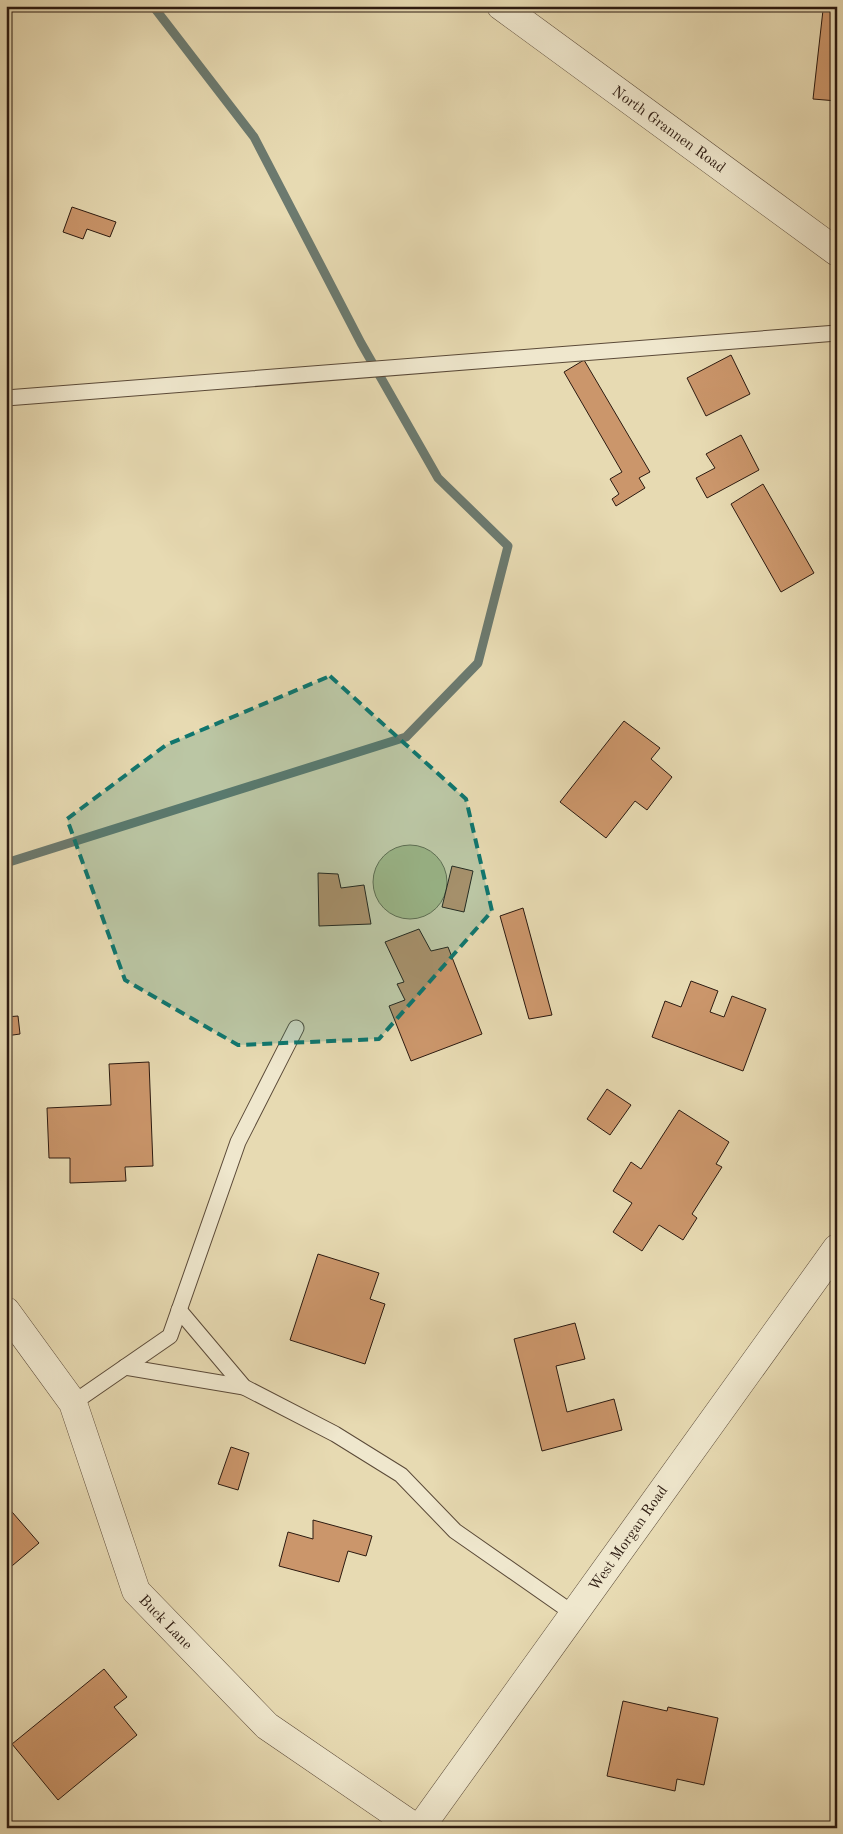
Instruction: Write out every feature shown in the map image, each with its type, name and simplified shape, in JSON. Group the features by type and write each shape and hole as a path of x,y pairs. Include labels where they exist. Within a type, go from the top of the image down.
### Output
{"street":[{"name":"North Grannen Road","path":"501,6 837,252"},
{"name":"West Morgan Road","path":"420,1828 837,1248"},
{"name":"Buck Lane","path":"6,1311 74,1403 136,1591 267,1726 416,1828"}],"lane":[{"path":"6,398 837,333"},
{"path":"74,1403 170,1336 238,1142 296,1028"},
{"path":"179,1310 244,1387"},
{"path":"125,1367 244,1387 335,1434 401,1475 455,1531 574,1614"}],"highlighted area":[{"path":"330,676 466,799 492,911 379,1039 238,1045 125,980 67,819 166,745"}],"green space":[{"path":"410,845 431,851 441,861 447,882 441,903 431,913 410,919 389,913 379,903 373,882 379,861 389,851"}],"building":[{"path":"823,10 837,11 837,101 813,99"},
{"path":"72,207 116,222 110,237 87,229 83,239 63,232"},
{"path":"731,355 750,394 706,416 687,378"},
{"path":"584,360 650,472 639,478 645,488 616,506 612,499 619,494 610,479 622,472 564,372"},
{"path":"741,435 759,470 707,498 696,478 715,468 706,454"},
{"path":"763,484 814,573 781,592 731,504"},
{"path":"624,721 660,748 651,759 672,777 647,810 635,801 606,838 560,802"},
{"path":"452,866 473,871 464,912 442,907"},
{"path":"318,873 338,874 341,888 364,885 371,924 319,926"},
{"path":"523,908 552,1015 529,1019 500,916"},
{"path":"419,929 431,951 448,947 482,1034 411,1061 389,1006 405,1000 397,984 404,982 385,942"},
{"path":"691,981 718,991 710,1012 724,1017 732,996 766,1009 743,1071 652,1037 665,1001 681,1007"},
{"path":"18,1016 20,1034 6,1036 6,1017"},
{"path":"149,1062 153,1166 125,1167 126,1181 70,1183 70,1158 49,1158 47,1108 111,1105 109,1064"},
{"path":"607,1089 631,1105 610,1135 587,1119"},
{"path":"679,1110 729,1142 716,1164 722,1167 692,1214 697,1218 683,1240 659,1225 642,1251 613,1232 632,1203 613,1191 631,1162 641,1169"},
{"path":"318,1254 379,1273 370,1299 385,1304 365,1364 290,1340"},
{"path":"575,1323 585,1359 556,1366 567,1412 614,1399 622,1430 542,1451 514,1339"},
{"path":"231,1447 249,1453 238,1490 218,1484"},
{"path":"6,1505 39,1543 6,1571"},
{"path":"313,1520 372,1536 366,1556 348,1551 339,1582 279,1566 288,1532 313,1539"},
{"path":"104,1669 127,1697 114,1707 137,1735 58,1800 12,1744"},
{"path":"623,1701 667,1711 668,1707 718,1718 704,1785 677,1779 675,1791 607,1776"}],"waterway":[{"path":"6,863 406,737 478,663 508,546 438,478 361,343 254,137 153,6"}]}
